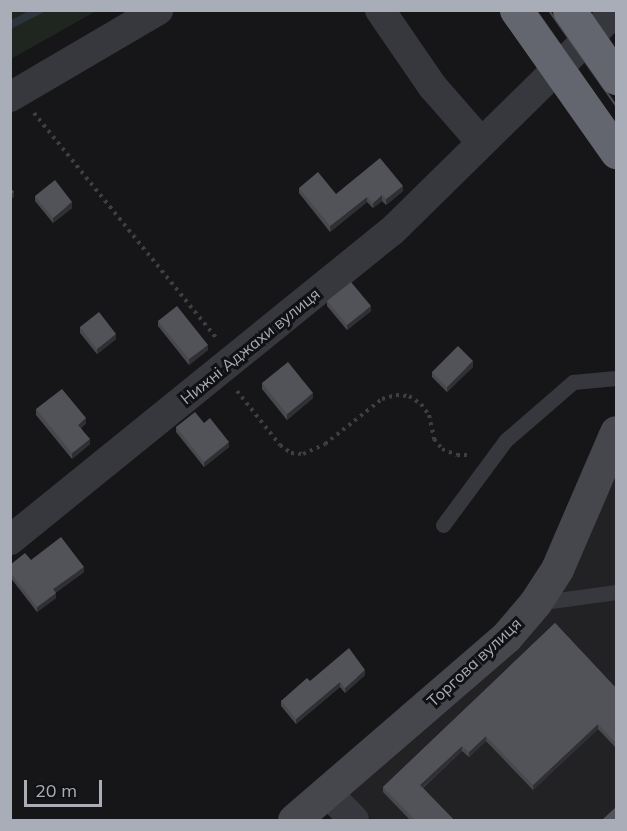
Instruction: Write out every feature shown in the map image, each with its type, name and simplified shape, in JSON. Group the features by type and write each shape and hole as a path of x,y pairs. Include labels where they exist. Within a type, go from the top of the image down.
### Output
{"highway":[{"path":"516,10 616,152"},
{"path":"569,10 616,78"}],"street":[{"path":"14,95 158,10"},
{"path":"380,10 433,87 481,142"},
{"name":"Нижні Аджахи вулиця","path":"10,540 392,231 616,11"},
{"name":"Торгова вулиця","path":"294,820 506,638 535,603 557,569 616,432"},
{"path":"327,792 354,820"}],"lane":[{"path":"443,525 506,440 573,382 616,378"},
{"path":"535,603 616,592"}],"path":[{"path":"14,95 227,365 280,445 291,453 303,454 325,444 382,399 396,395 409,396 421,404 429,415 434,439 442,449 457,455 472,455 506,440"}],"shaded area":[{"path":"11,10 96,10 96,11 11,59"},
{"path":"616,468 616,820 372,820 346,793 516,647"}],"building":[{"path":"380,158 403,186 386,199 382,195 373,203 367,197 330,226 299,188 318,172 336,194"},
{"path":"55,180 72,202 53,218 35,196"},
{"path":"351,282 371,306 347,325 327,301"},
{"path":"177,306 208,345 189,359 158,321"},
{"path":"99,312 116,334 97,349 80,327"},
{"path":"458,346 473,361 447,387 432,372"},
{"path":"288,362 313,393 287,414 262,383"},
{"path":"62,389 86,418 78,425 90,439 72,453 36,409"},
{"path":"195,412 204,423 210,418 229,442 204,462 176,427"},
{"path":"61,537 84,567 53,589 56,593 37,607 10,572 10,565 25,553 31,560"},
{"path":"555,623 616,688 616,743 598,724 533,785 486,736 469,752 462,746 420,785 454,820 415,820 383,787"},
{"path":"349,648 365,670 345,688 340,682 296,719 281,701 307,678 310,681"},
{"path":"616,807 616,820 602,820"}],"waterway":[{"path":"10,25 39,10"}],"tram line":[{"path":"536,10 616,124"},
{"path":"549,10 616,105"}]}
